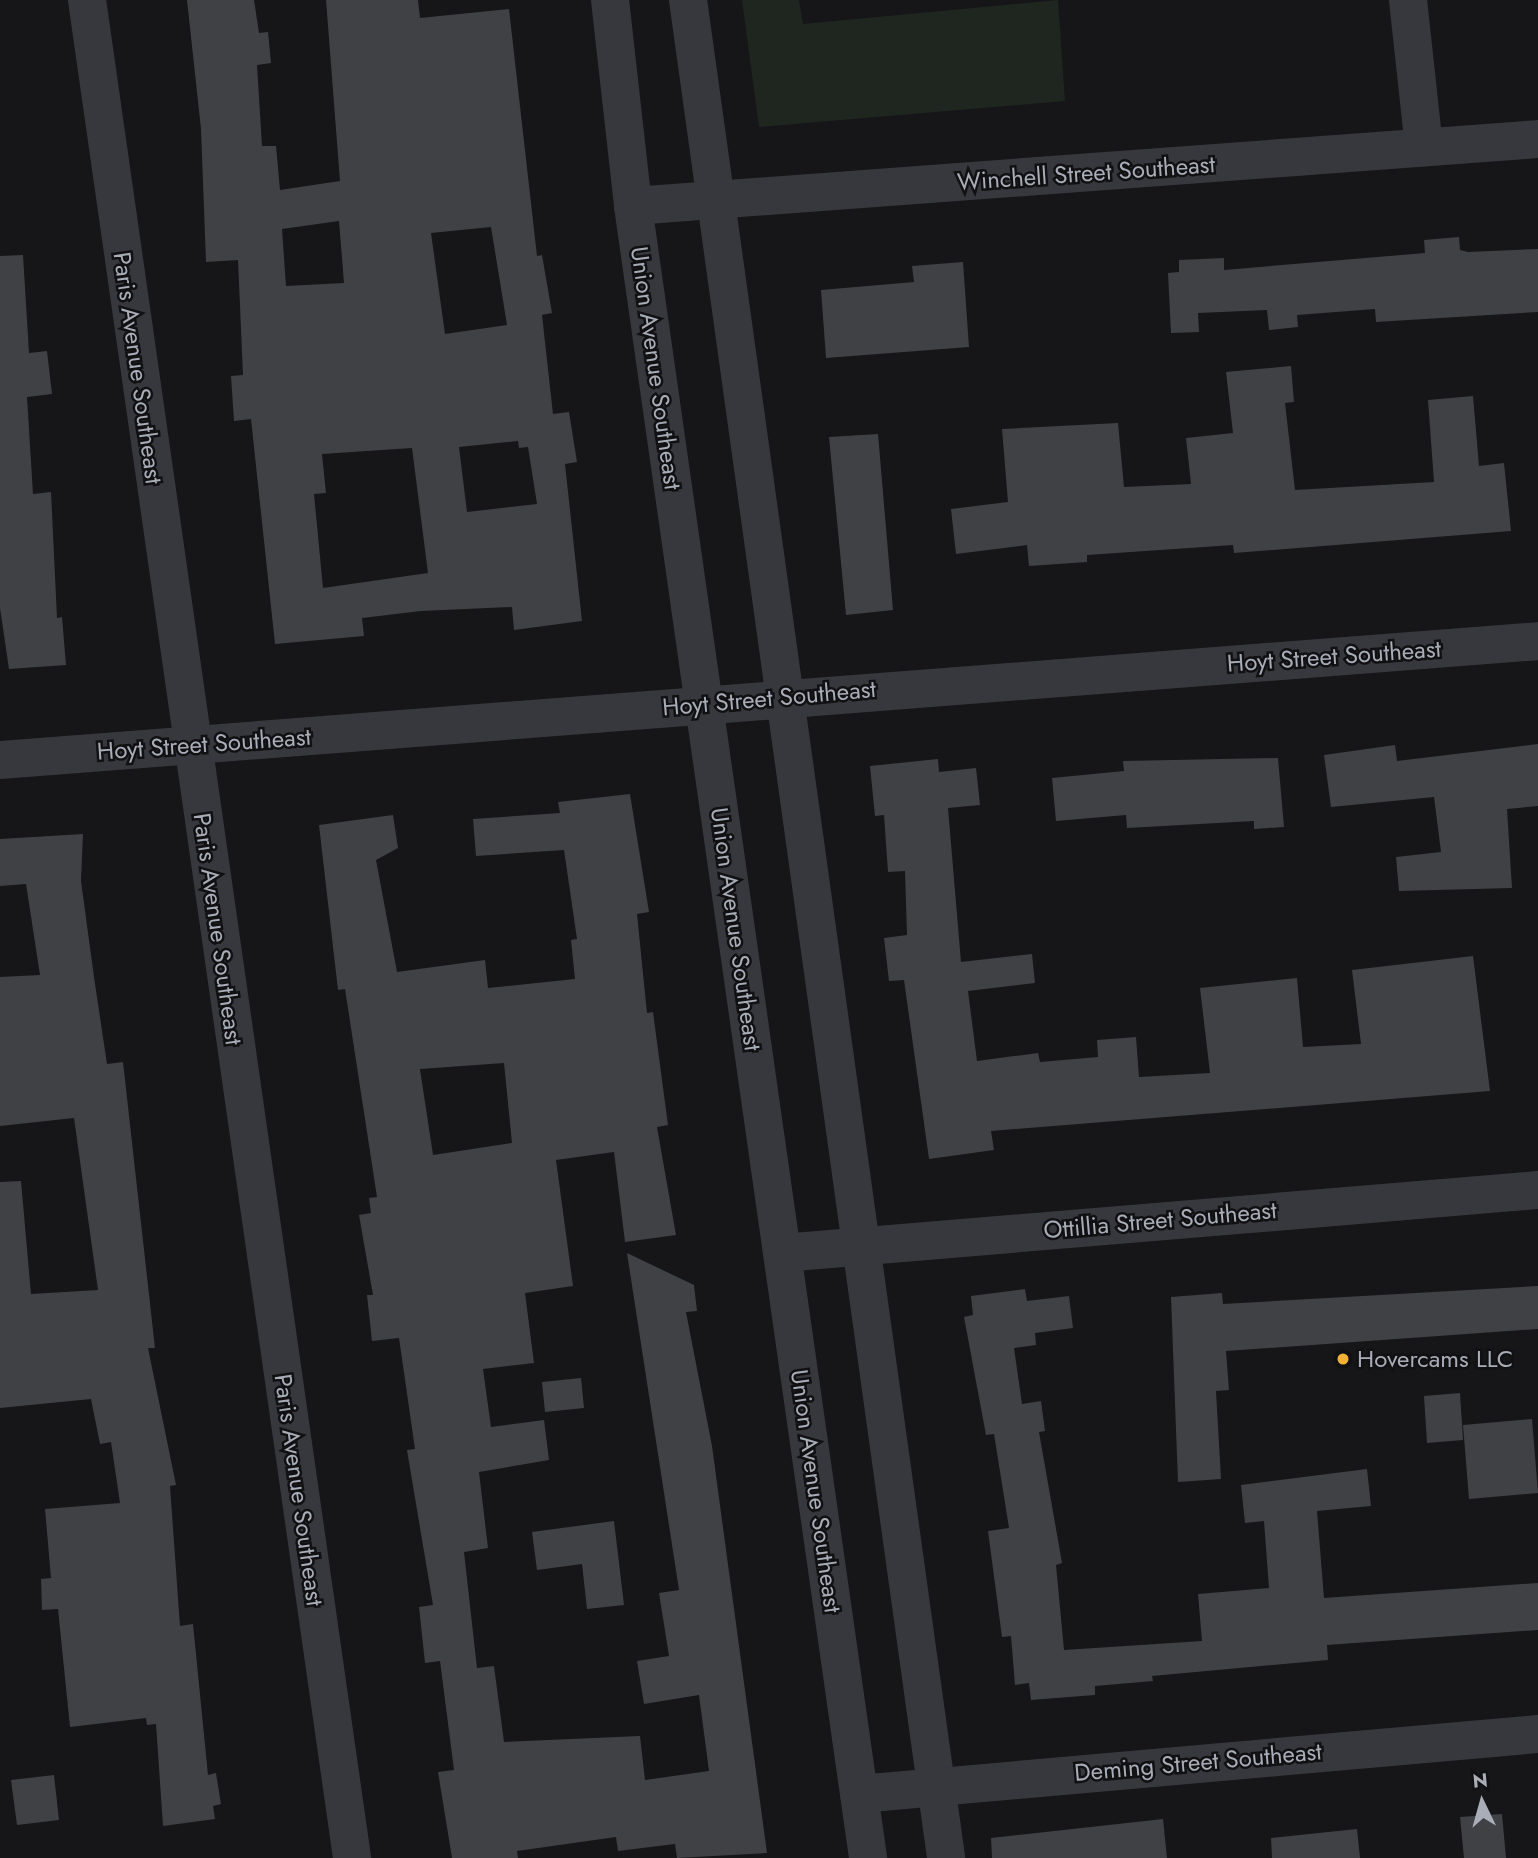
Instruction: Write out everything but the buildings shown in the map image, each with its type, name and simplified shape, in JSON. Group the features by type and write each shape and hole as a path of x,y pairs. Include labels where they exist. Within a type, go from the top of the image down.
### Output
{"street":[{"name":"Paris Avenue Southeast","path":"87,0 191,746 352,1858"},
{"name":"Union Avenue Southeast","path":"610,0 634,206 868,1858"},
{"path":"688,0 946,1858"},
{"path":"1408,0 1424,148"},
{"name":"Winchell Street Southeast","path":"634,206 1538,139"},
{"name":"Hoyt Street Southeast","path":"0,760 785,696 1538,641"},
{"name":"Ottillia Street Southeast","path":"782,1253 862,1244 1538,1190"},
{"name":"Deming Street Southeast","path":"859,1794 1538,1734"}],"shaded area":[{"path":"742,0 799,0 803,24 1058,0 1065,101 759,127"}],"place":[{"name":"Hovercams LLC","path":"1343,1359"}]}
